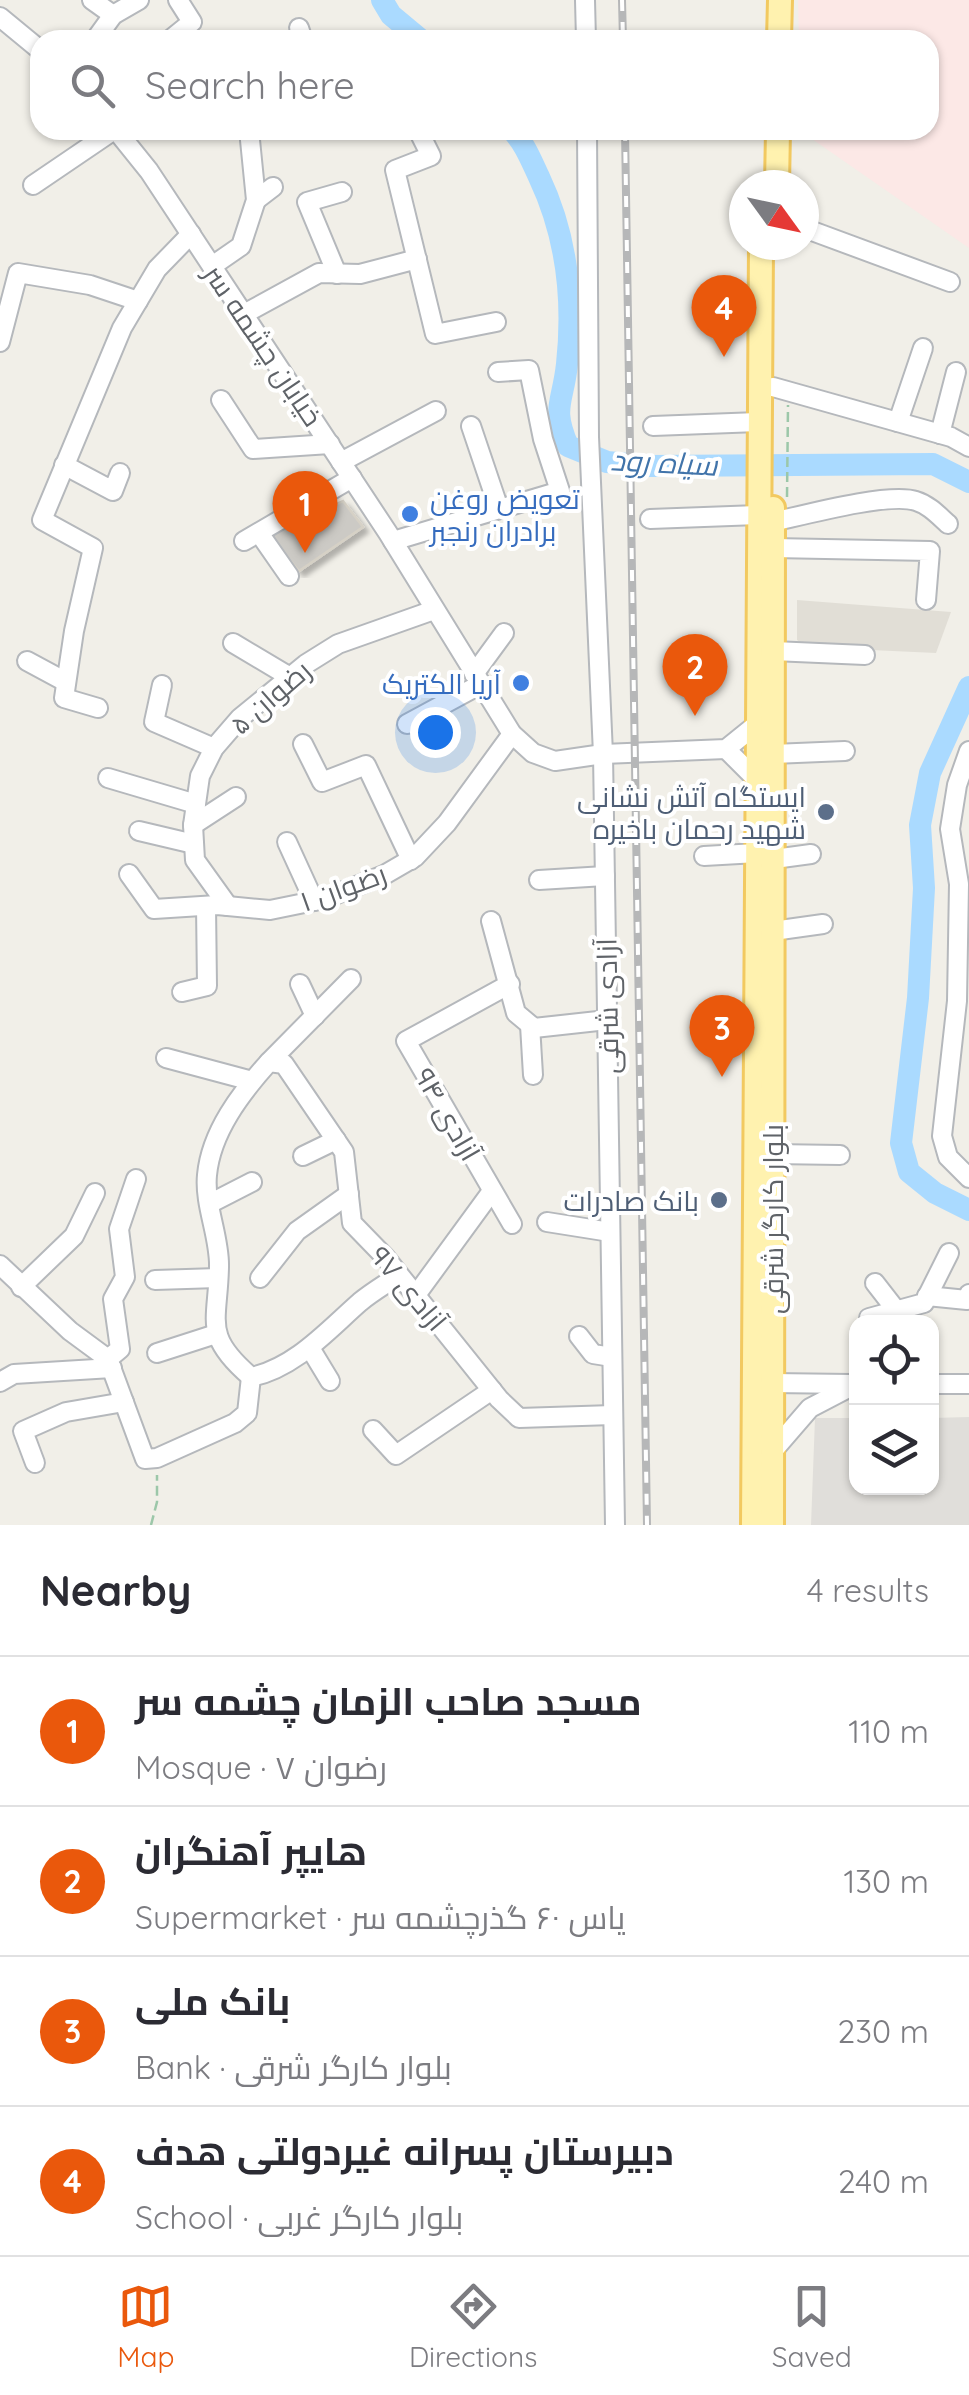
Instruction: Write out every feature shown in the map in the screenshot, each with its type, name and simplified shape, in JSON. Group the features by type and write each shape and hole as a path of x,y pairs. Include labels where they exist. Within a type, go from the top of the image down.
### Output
{"main road":[{"path":"764,0 764,30"},
{"path":"780,0 780,30"},
{"path":"762,140 762,170"},
{"path":"777,170 778,140"},
{"path":"761,260 770,507"},
{"path":"769,428 774,387 776,260"},
{"name":"بلوار کارگر شرقی","path":"753,1525 765,856 773,754 770,507"},
{"name":"بلوار کارگر شرقی","path":"770,507 756,780 773,931 764,1013 772,1154 772,1525"}],"street":[{"path":"92,0 113,15"},
{"path":"102,30 113,15 139,0"},
{"path":"178,0 192,22 182,30"},
{"path":"586,0 586,30"},
{"path":"0,16 30,42"},
{"path":"33,185 100,140"},
{"name":"خیابان چشمه سر","path":"123,140 149,172 330,444 512,734 533,753 555,761 603,754 726,749"},
{"path":"212,266 241,246 256,200 250,140"},
{"path":"423,140 431,156 395,170 435,334 496,322"},
{"name":"آزادی شرقی","path":"586,140 589,437 603,754 614,1525"},
{"path":"256,200 274,187"},
{"path":"338,274 307,202 342,192"},
{"path":"98,708 64,698 92,548 42,520 122,328 156,269 191,234"},
{"path":"819,234 950,282"},
{"path":"244,314 319,273 360,274 417,259"},
{"path":"0,342 18,273 90,284 138,301"},
{"path":"898,422 923,348"},
{"path":"393,541 560,491 542,440 529,370 498,372"},
{"path":"940,434 956,372"},
{"path":"774,387 940,434 969,447"},
{"path":"221,400 253,448 330,444"},
{"path":"289,576 252,537 436,410"},
{"path":"471,426 499,509"},
{"path":"652,426 769,428"},
{"path":"64,465 113,491 120,473"},
{"path":"650,519 912,499 931,508 948,524"},
{"path":"773,548 930,550 926,600"},
{"name":"رضوان ۵","path":"194,834 200,776 214,748 240,718 338,644 434,610"},
{"path":"407,724 478,679 504,633"},
{"path":"232,643 290,677"},
{"path":"773,651 865,655"},
{"path":"27,662 66,682"},
{"path":"162,685 154,722 214,748"},
{"path":"756,780 726,749 757,724"},
{"name":"رضوان ۱","path":"130,874 154,909 228,906 270,910 314,901 411,860 447,823 512,734"},
{"path":"303,744 322,782 366,765 411,860"},
{"path":"968,1178 948,1157 942,1136 964,887 950,829 957,785 969,751"},
{"path":"773,754 844,752"},
{"path":"108,778 196,804"},
{"path":"139,831 194,834 236,798"},
{"path":"194,834 195,860 228,906"},
{"path":"287,842 314,901"},
{"path":"704,856 811,854"},
{"path":"539,880 605,876"},
{"path":"182,992 207,986 206,906"},
{"path":"492,921 516,1013 534,1028 607,1020"},
{"path":"773,931 822,924"},
{"path":"252,1378 237,1365 216,1334 214,1302 220,1268 207,1177 217,1138 242,1091 277,1063 351,978"},
{"path":"300,984 315,1016"},
{"name":"آزادی ۹۴","path":"510,984 406,1041 512,1224"},
{"path":"530,1024 532,1075"},
{"path":"166,1058 252,1080"},
{"name":"آزادی ۹۷","path":"277,1063 344,1152 352,1223 518,1418 613,1415"},
{"path":"303,1156 336,1140"},
{"path":"772,1154 840,1155"},
{"path":"110,1364 120,1349 113,1298 125,1277 119,1229 136,1178"},
{"path":"211,1203 252,1182"},
{"name":"آزادی ۹۴","path":"416,1295 492,1191"},
{"path":"21,1287 74,1236 95,1193"},
{"path":"260,1278 297,1230 349,1194"},
{"path":"548,1222 610,1232"},
{"path":"879,1315 924,1302 949,1253"},
{"path":"0,1265 110,1364 144,1459 157,1458 248,1413 252,1378"},
{"path":"252,1378 310,1348 364,1298 399,1275"},
{"path":"155,1280 218,1278"},
{"path":"875,1283 896,1310"},
{"path":"927,1296 968,1300"},
{"path":"157,1353 216,1334"},
{"path":"580,1336 592,1354 612,1357"},
{"path":"310,1348 330,1382"},
{"path":"0,1382 14,1374 110,1364"},
{"path":"772,1383 849,1384"},
{"path":"939,1384 969,1384"},
{"path":"772,1452 810,1408 849,1388"},
{"path":"373,1430 396,1454 492,1390"},
{"path":"35,1463 23,1432 66,1412 124,1402"}],"path":[{"path":"769,428 770,507"},
{"path":"151,1525 157,1502 157,1458"}],"shaded area":[{"path":"798,0 969,0 969,248 814,140 939,140 939,30 799,30"},
{"path":"797,600 951,612 936,653 806,647 797,640"},
{"path":"969,1417 969,1525 811,1525 815,1418 849,1418 849,1495 939,1495 939,1418"}],"building":[{"path":"343,501 363,527 299,571 269,535"}],"waterway":[{"name":"سیاه رود","path":"382,0 391,15 409,30"},
{"name":"سیاه رود","path":"519,140 549,199 566,268 570,316 559,413 568,446 607,462 649,466 933,464 969,482"},
{"name":"سیاه رود","path":"969,687 930,773 920,825 924,888 918,998 901,1143 909,1172 935,1193 969,1210"}],"railway":[{"path":"622,0 623,30"},
{"path":"625,140 647,1525"}],"place":[{"name":"دبیرستان پسرانه غیردولتی هدف","path":"724,357"},
{"name":"تعویض روغن برادران رنجبر","path":"410,514"},
{"name":"مسجد صاحب الزمان چشمه سر","path":"305,553"},
{"name":"آریا الکتریک","path":"521,683"},
{"name":"هایپر آهنگران","path":"695,716"},
{"name":"ایستگاه آتش نشانی شهید رحمان باخیره","path":"826,812"},
{"name":"بانک ملی","path":"722,1077"},
{"name":"بانک صادرات","path":"719,1200"}]}
